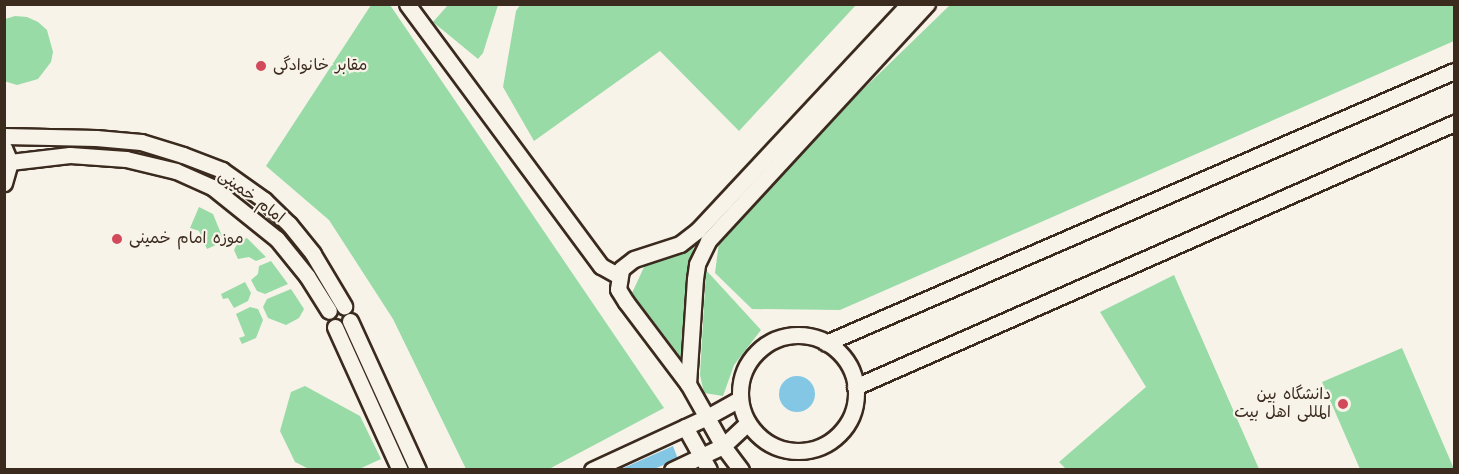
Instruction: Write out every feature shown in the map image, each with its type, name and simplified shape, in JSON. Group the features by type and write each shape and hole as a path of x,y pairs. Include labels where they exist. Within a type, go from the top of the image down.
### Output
{"street":[{"path":"407,4 601,266 619,276"},
{"path":"741,470 723,446 688,384 618,289 621,269 634,259 680,244 698,230 909,4"},
{"path":"688,384 697,264 708,241 927,4"},
{"path":"826,343 1455,71"},
{"path":"855,387 1455,123"},
{"name":"امام خمینی","path":"4,136 96,138 141,142 183,154 222,170 264,200 289,224 313,254 337,309"},
{"path":"4,183 8,155"},
{"name":"امام خمینی","path":"8,155 70,155 126,159 176,171 203,183 242,209 277,239 337,309"},
{"path":"400,470 335,327 330,322 337,309 351,312 351,321 418,470"},
{"path":"335,327 346,326 351,321"},
{"path":"791,336 809,336 826,343 846,361 855,387 855,404 844,427 825,444 808,450 791,451 774,446 759,437 748,423 740,399 741,381 747,364 766,345 791,336"},
{"path":"592,470 707,417 740,399"},
{"path":"672,470 705,463 748,423"},
{"path":"685,427 705,463"}],"green space":[{"path":"371,5 390,5 664,408 549,469 466,469 393,319 329,220 266,166"},
{"path":"448,5 498,5 483,53 478,59 433,22"},
{"path":"520,5 856,5 739,131 660,51 534,141 503,87 516,11"},
{"path":"950,5 1454,5 1454,41 840,310 752,309 715,273 721,227"},
{"path":"15,16 27,17 38,22 47,30 53,52 51,62 38,79 17,85 4,81 5,19"},
{"path":"199,207 213,214 222,236 218,244 207,249 199,231 190,228"},
{"path":"247,238 266,257 256,261 249,257 238,259 234,250 238,242"},
{"path":"694,246 686,278 683,360 632,293 645,265"},
{"path":"271,261 288,284 265,294 257,291 251,280 258,274 259,266"},
{"path":"706,270 761,330 734,365 723,396 704,393 700,375"},
{"path":"1174,275 1259,469 1066,469 1059,462 1146,387 1100,312"},
{"path":"245,282 251,293 248,301 234,308 228,298 223,299 221,294"},
{"path":"291,289 304,309 299,318 286,325 268,318 263,307 267,299"},
{"path":"250,307 258,309 263,320 256,338 242,344 239,338 245,336 236,314"},
{"path":"1402,348 1454,469 1360,469 1322,382"},
{"path":"305,386 360,416 381,459 357,470 309,469 295,462 280,431 291,392"}],"water":[{"path":"797,376 810,381 815,394 810,407 797,412 784,407 779,394 784,381"},
{"path":"673,446 678,459 654,469 619,470"}],"place":[{"name":"مقابر خانوادگی","path":"261,66"},
{"name":"موزه امام خمینی","path":"117,239"},
{"name":"دانشگاه بین المللی اهل بیت","path":"1343,404"}]}
